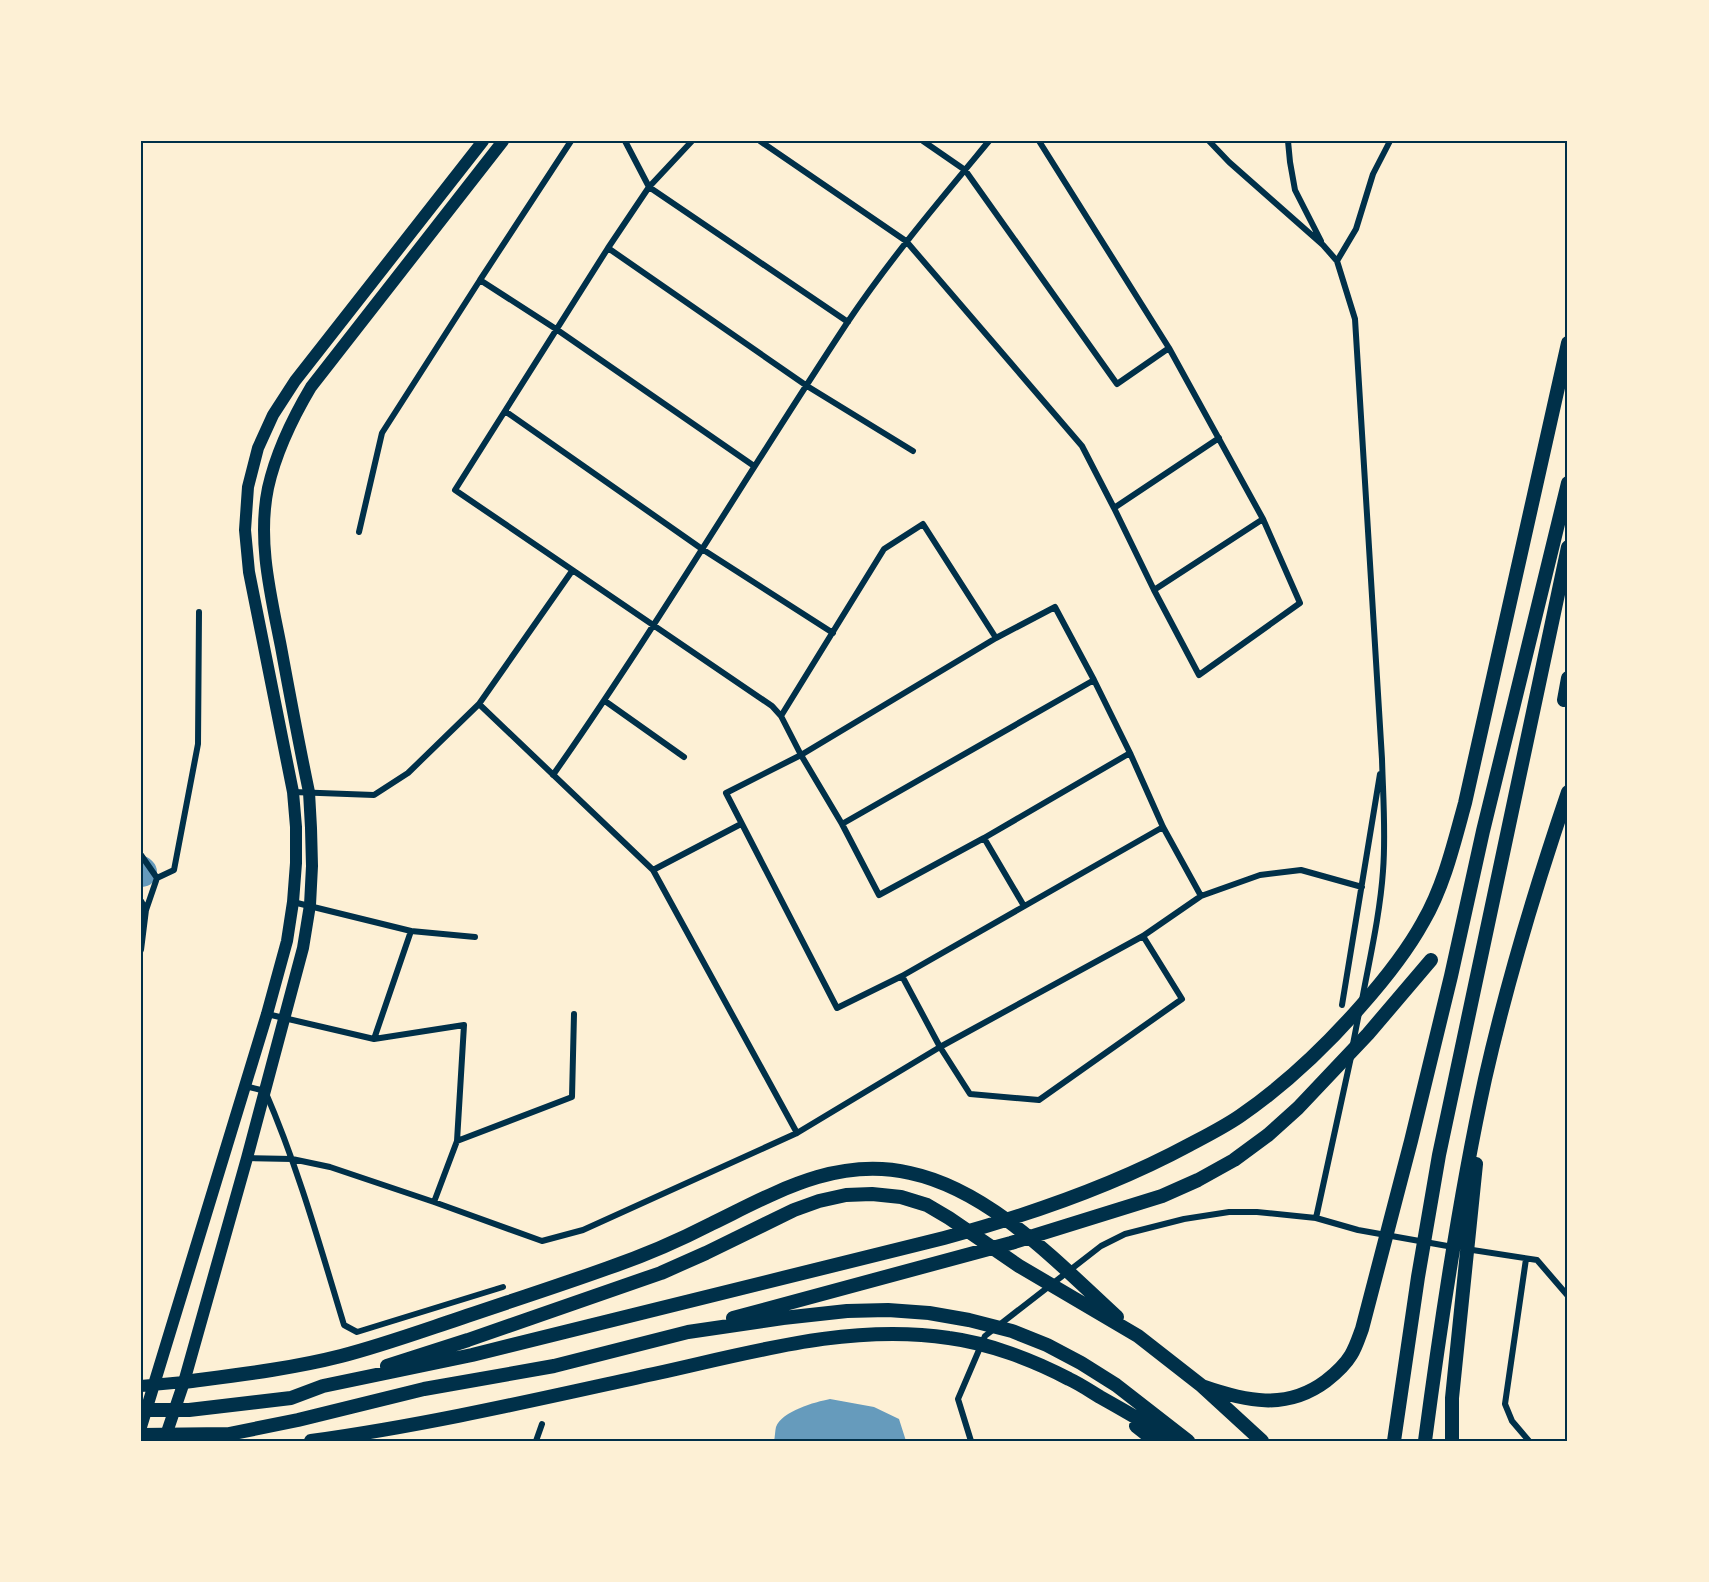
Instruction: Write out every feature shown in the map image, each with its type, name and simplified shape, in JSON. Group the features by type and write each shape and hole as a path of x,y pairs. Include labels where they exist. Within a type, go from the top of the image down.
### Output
{"highway":[{"path":"141,1427 267,1014 287,941 293,902 296,827 293,792 249,572 245,530 248,487 258,448 273,414 295,381 483,141"},
{"path":"164,1441 184,1382 247,1158 303,948 310,905 312,866 309,792 268,578 264,531 268,489 279,450 293,418 311,387 503,141"},
{"path":"322,1386 472,1355 944,1238 1043,1209 1128,1176 1166,1158 1239,1117 1268,1095 1315,1055 1404,954 1424,921 1442,879 1465,803 1568,343"},
{"path":"1202,1386 1231,1396 1260,1401 1289,1399 1314,1389 1336,1373 1352,1354 1371,1301 1414,1130 1483,831 1568,483"},
{"path":"1394,1441 1439,1155 1568,547"},
{"path":"1564,700 1568,678"},
{"path":"1425,1441 1467,1167 1485,1078 1516,960 1568,792"},
{"path":"554,1366 963,1256 1162,1196 1198,1180 1234,1160 1268,1135 1329,1076 1394,1005 1431,960"},
{"path":"1452,1441 1452,1398 1485,1078"},
{"path":"141,1386 287,1367 340,1356 611,1267 696,1232 804,1180 855,1169 881,1169 908,1172 933,1179 959,1189 983,1203 1042,1248 1137,1336 1202,1386 1262,1441"},
{"path":"141,1410 189,1410 291,1398 661,1273 794,1210 846,1195 872,1194 901,1197 927,1205 1019,1266 1137,1336"},
{"path":"141,1435 230,1434 424,1389 554,1366 688,1332 783,1318 847,1311 888,1310 929,1313 1012,1330 1080,1363 1116,1385 1188,1441"},
{"path":"311,1441 381,1431 795,1343 845,1336 912,1335 950,1338 995,1348 1069,1378 1174,1441"},
{"path":"1100,1397 1155,1441"}],"street":[{"path":"359,532 382,434 571,141"},
{"path":"625,141 650,187 848,322"},
{"path":"692,141 650,187 608,248 455,490 772,706 781,716 879,895 984,838 1130,753"},
{"path":"760,141 906,241 1082,446 1199,675 1300,603 1263,519 1169,348 1038,141"},
{"path":"923,141 965,170 1117,384 1169,348"},
{"path":"553,775 605,701 848,322 906,241 989,141"},
{"path":"1209,141 1229,162 1323,245 1336,261 1355,319 1382,759 1383,872 1377,922 1342,1101 1316,1218"},
{"path":"1288,141 1295,190 1323,245"},
{"path":"1336,261 1356,229 1373,174 1390,141"},
{"path":"608,248 807,386 913,451"},
{"path":"480,280 556,329 754,466"},
{"path":"505,411 702,549 833,633"},
{"path":"1114,508 1219,438"},
{"path":"1154,590 1263,519"},
{"path":"781,716 884,549 923,524 996,638"},
{"path":"293,792 374,795 408,773 479,704 572,571"},
{"path":"1163,827 902,976 837,1008 726,793 801,755 996,638 1055,607 1130,753 1163,827 1201,896"},
{"path":"141,950 146,910 157,878 174,870 198,744 199,612"},
{"path":"842,824 1094,680"},
{"path":"605,701 684,757"},
{"path":"479,704 653,870 797,1133"},
{"path":"1342,1005 1382,759"},
{"path":"653,870 741,824"},
{"path":"984,838 1024,906"},
{"path":"141,855 157,878"},
{"path":"247,1158 292,1159 330,1167 542,1241 583,1230 797,1133 940,1047 1143,936 1201,896 1260,875 1301,870 1362,887"},
{"path":"141,901 146,910"},
{"path":"293,902 411,931 475,937"},
{"path":"374,1039 411,931"},
{"path":"902,976 940,1047 970,1094 1039,1100 1182,999 1143,936"},
{"path":"267,1014 374,1039 464,1025 457,1141 434,1202"},
{"path":"457,1141 572,1096 574,1014"},
{"path":"245,1086 265,1091 292,1159 344,1325 357,1332 503,1287"},
{"path":"971,1441 958,1399 985,1336 1101,1246 1125,1234 1184,1219 1229,1212 1257,1212 1316,1218 1358,1230 1537,1260 1568,1296"},
{"path":"1526,1259 1505,1404 1512,1421 1529,1441"},
{"path":"536,1441 542,1424"}],"water":[{"path":"830,1399 874,1407 899,1419 906,1441 774,1441 776,1427 785,1416 800,1408"}]}
